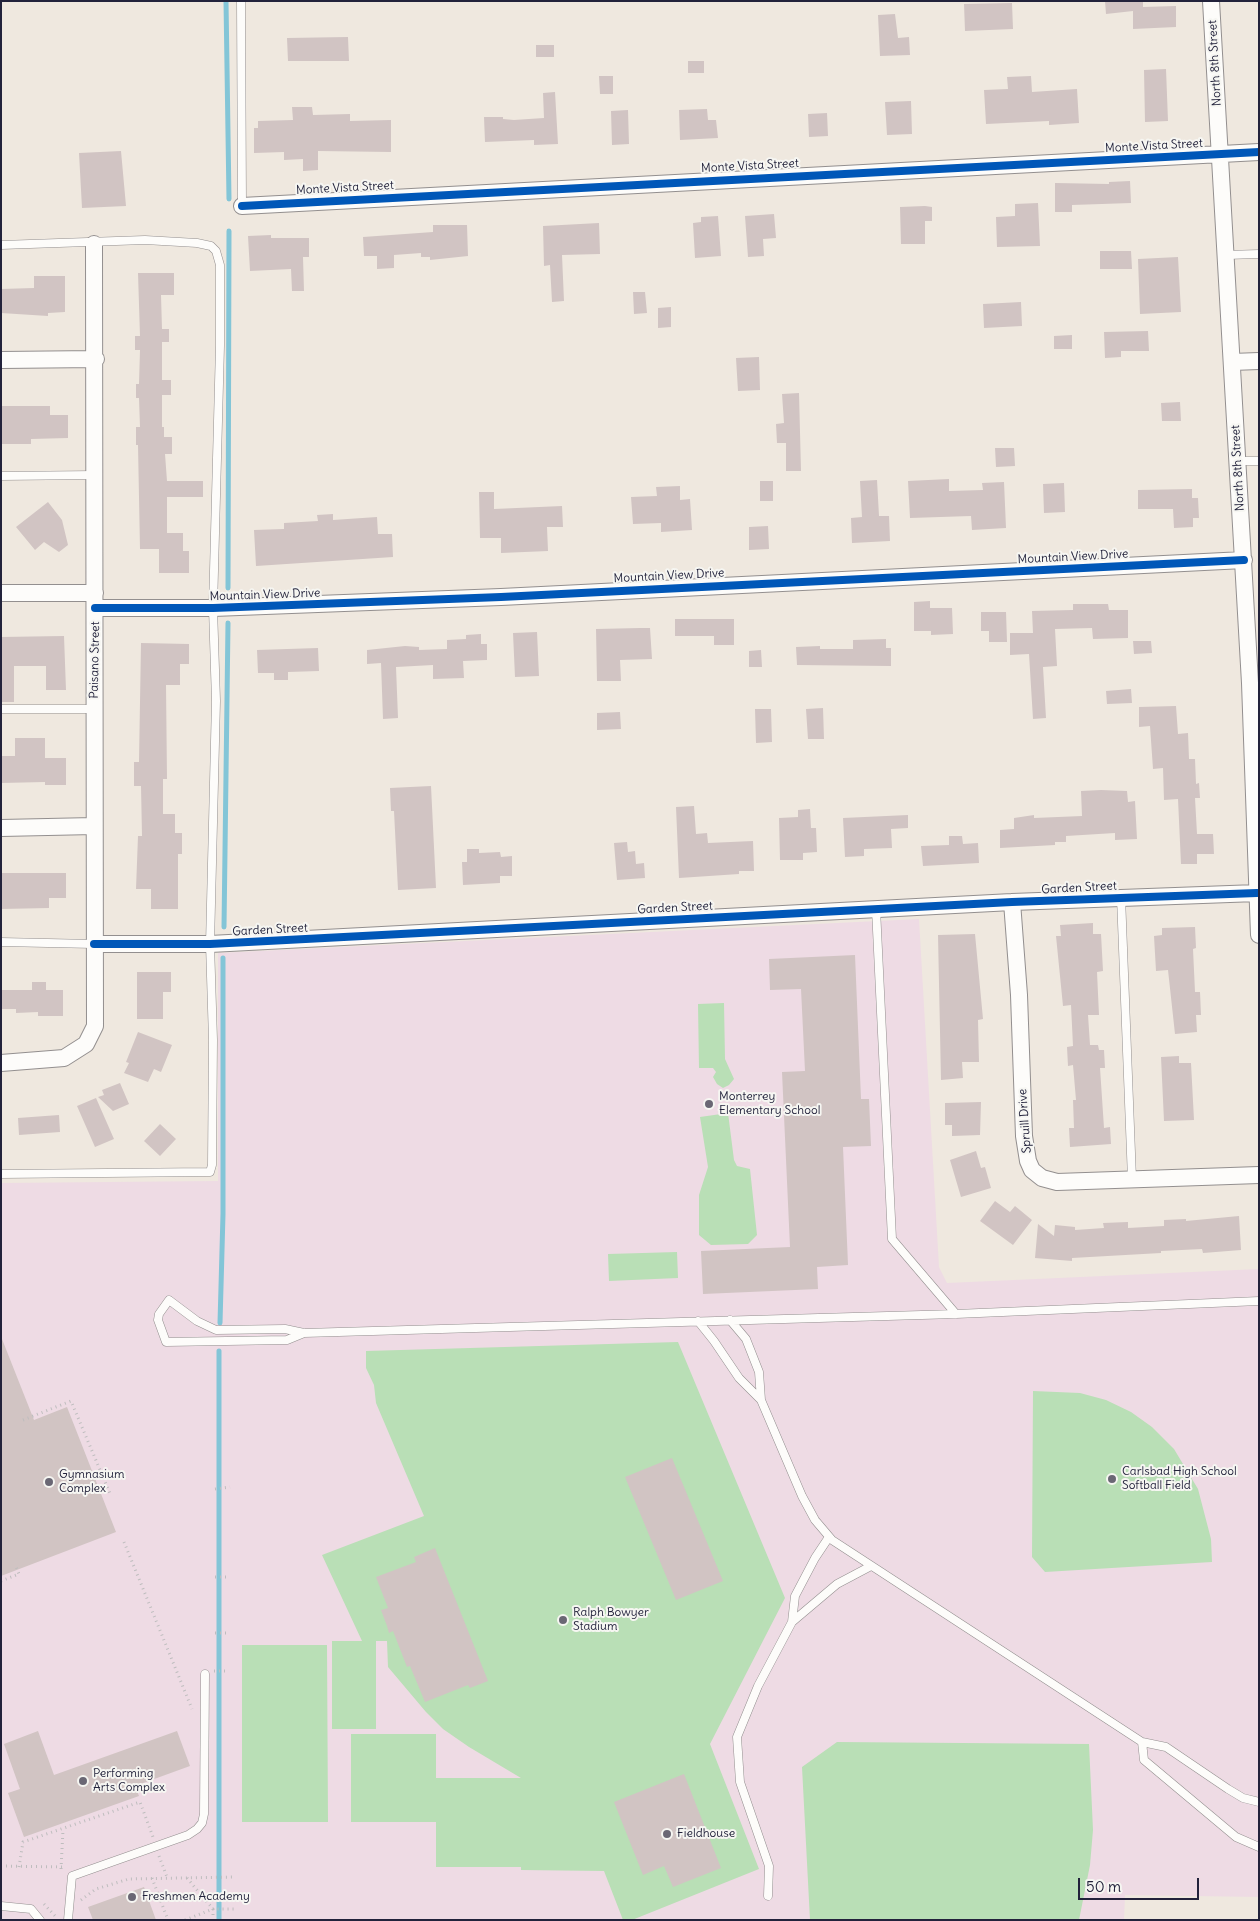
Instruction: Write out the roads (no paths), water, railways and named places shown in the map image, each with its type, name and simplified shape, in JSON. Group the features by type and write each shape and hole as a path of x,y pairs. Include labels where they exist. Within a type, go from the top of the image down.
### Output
{"street":[{"name":"North 8th Street","path":"1212,1 1238,462 1249,567 1254,683 1259,934"},
{"name":"Monte Vista Street","path":"242,206 1259,152"},
{"name":"Paisano Street","path":"1,1063 64,1058 86,1044 92,1037 95,1026 96,359 94,244"},
{"path":"1,360 96,359"},
{"path":"1232,362 1259,361"},
{"name":"Mountain View Drive","path":"1,594 213,608 1249,567"},
{"path":"1,828 94,826"},
{"name":"Garden Street","path":"94,944 210,944 1012,902 1257,893"},
{"name":"Spruill Drive","path":"1012,902 1019,994 1024,1136 1028,1161 1032,1170 1042,1178 1057,1182 1259,1175"}],"lane":[{"path":"241,1 242,206"},
{"path":"1,245 175,241 211,246 216,251 220,265 220,346 213,608 216,701 210,944 214,1040 212,1165 210,1172 1,1174"},
{"path":"1226,255 1259,254"},
{"path":"1238,462 1259,460"},
{"path":"1,476 95,475"},
{"path":"1,709 94,708"},
{"path":"1121,897 1132,1179"},
{"path":"876,909 892,1240 956,1314"},
{"path":"1,942 94,944"},
{"path":"304,1333 287,1340 166,1342 158,1320 159,1314 169,1300 197,1321 216,1330 285,1329 304,1333 956,1314 1259,1301"},
{"path":"730,1320 746,1339 760,1372 761,1400 802,1496 815,1520 829,1537 870,1566 1142,1742 1166,1747 1243,1798 1259,1802"},
{"path":"698,1321 739,1378 761,1400"},
{"path":"768,1896 769,1866 740,1782 737,1737 758,1686 792,1622 795,1596 814,1558 829,1537"},
{"path":"792,1622 837,1584 870,1566"},
{"path":"68,1920 72,1876 188,1835 202,1823 204,1814 209,1672"},
{"path":"1142,1742 1144,1760 1236,1837 1259,1847"},
{"path":"1,1906 30,1908 40,1920"}],"waterway":[{"path":"226,1 229,199"},
{"path":"228,588 229,231"},
{"path":"224,927 228,623"},
{"path":"220,1323 223,1214 223,958"},
{"path":"219,1351 219,1920"}],"place":[{"name":"Monterrey Elementary School","path":"709,1104"},
{"name":"Carlsbad High School Softball Field","path":"1112,1479"},
{"name":"Gymnasium Complex","path":"49,1482"},
{"name":"Ralph Bowyer Stadium","path":"563,1620"},
{"name":"Performing Arts Complex","path":"83,1781"},
{"name":"Fieldhouse","path":"667,1834"},
{"name":"Freshmen Academy","path":"132,1897"}]}
